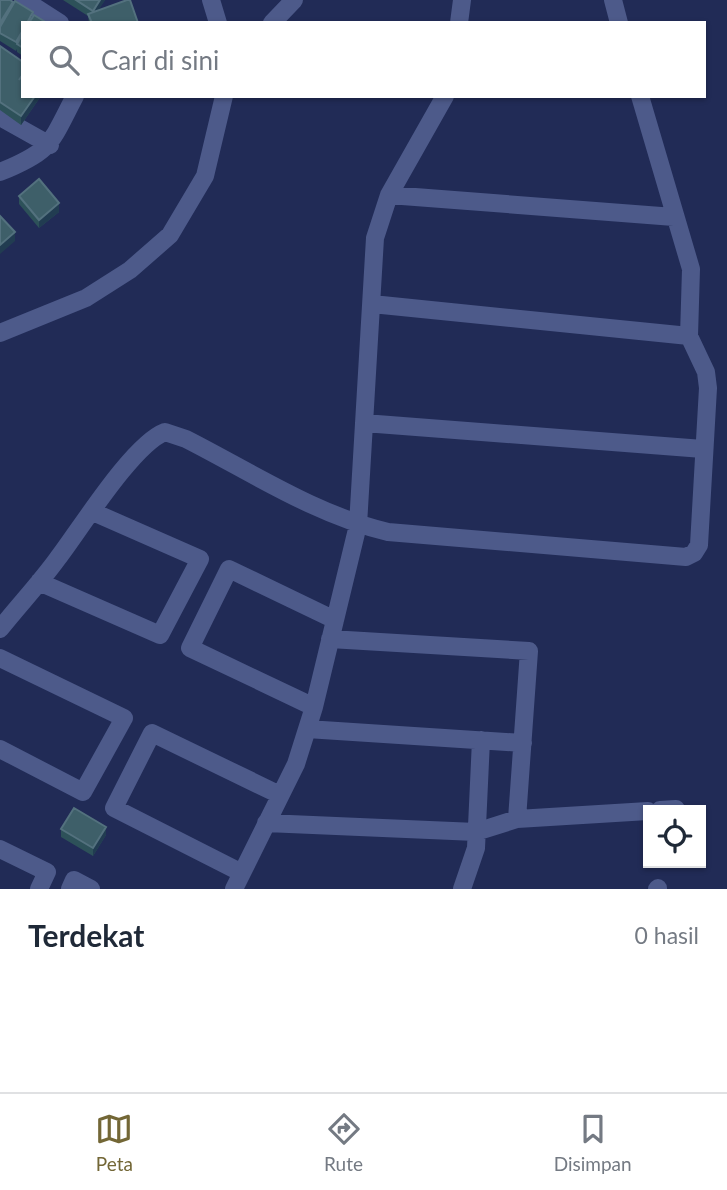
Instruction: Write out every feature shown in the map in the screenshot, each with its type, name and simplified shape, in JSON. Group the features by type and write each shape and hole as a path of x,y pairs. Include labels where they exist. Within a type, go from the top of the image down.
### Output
{"street":[{"path":"24,0 57,21"},
{"path":"211,0 217,21"},
{"path":"273,21 294,0"},
{"path":"460,21 461,0"},
{"path":"613,0 618,21"},
{"path":"0,172 31,160 50,145 74,98"},
{"path":"0,333 86,298 130,270 170,235 205,176 224,98"},
{"path":"280,795 152,733 114,808 238,881 296,764 314,707 358,525 375,238 389,195 444,98"},
{"path":"0,629 149,440 172,432 358,525 439,538 686,557 694,553 699,545 703,449 708,410 707,380 689,336 691,269 641,98"},
{"path":"0,117 50,145"},
{"path":"389,195 674,216"},
{"path":"372,304 689,336"},
{"path":"364,423 703,449"},
{"path":"39,582 160,635 200,559 93,512"},
{"path":"314,707 190,648 229,569 335,620"},
{"path":"330,639 529,650 517,819"},
{"path":"0,658 124,718 83,792 0,750"},
{"path":"307,729 523,743"},
{"path":"462,889 475,848 481,740"},
{"path":"266,823 476,832 517,819 643,811"},
{"path":"0,849 47,872 39,889"},
{"path":"70,889 74,880 91,889"}],"building":[{"path":"0,0 13,2 0,23"},
{"path":"76,0 100,0 93,11"},
{"path":"130,0 137,21 91,21 88,14"},
{"path":"15,1 33,12 28,21 21,21 21,33 16,42 0,33 0,27"},
{"path":"34,15 44,21 30,21"},
{"path":"0,46 21,61 21,98 34,98 21,116 0,102"},
{"path":"39,179 59,203 39,220 19,196"},
{"path":"0,216 15,232 0,245"},
{"path":"74,808 106,827 93,848 61,829"}]}
